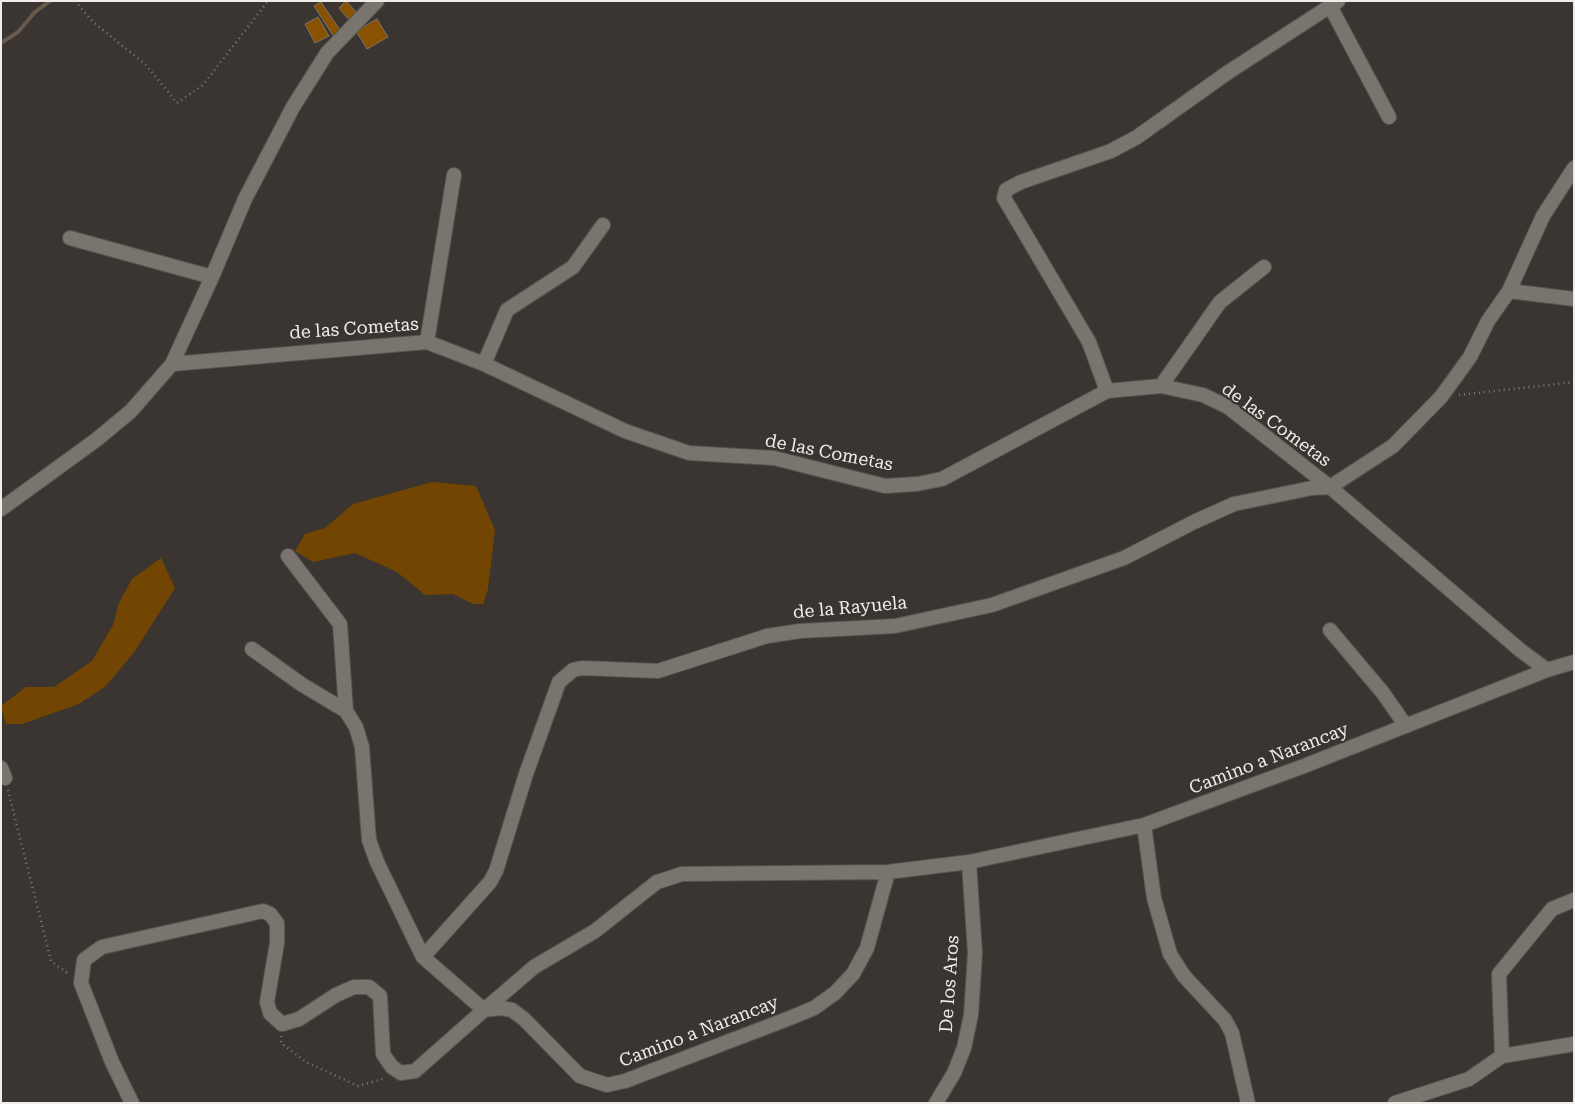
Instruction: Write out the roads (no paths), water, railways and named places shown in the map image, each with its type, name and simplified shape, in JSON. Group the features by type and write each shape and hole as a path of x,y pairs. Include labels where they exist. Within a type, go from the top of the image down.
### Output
{"street":[{"path":"1,509 96,440 131,411 172,364 212,277 244,198 293,107 327,53 377,1"},
{"path":"1107,391 1089,342 1004,198 1004,194 1011,186 1096,157 1137,137 1226,73 1334,4 1389,117"},
{"name":"de la Rayuela","path":"423,957 493,877 526,774 559,682 573,670 582,668 658,671 767,636 800,631 896,626 992,605 1124,558 1234,504 1312,488 1330,487 1393,446 1440,397 1470,357 1488,322 1509,291 1544,216 1574,168"},
{"path":"427,342 454,175"},
{"path":"484,364 507,310 573,267 603,225"},
{"path":"70,238 212,277"},
{"path":"1161,386 1220,302 1264,267"},
{"path":"1509,291 1574,299"},
{"name":"de las Cometas","path":"172,364 427,342 484,364 625,430 689,453 774,458 885,486 942,479 1107,391 1161,386 1203,395 1228,407 1330,487 1520,650 1547,670"},
{"path":"288,556 340,624 346,711"},
{"path":"1330,630 1383,693 1406,726"},
{"path":"132,1103 112,1062 81,983 84,960 102,947 263,911 270,914 277,923 276,943 267,1002 270,1013 282,1024 299,1019 336,994 354,987 369,986 380,996 383,1054 392,1067 401,1073 415,1071 484,1010 423,957 377,862 369,840 362,748 356,727 346,711 301,684 252,649"},
{"name":"Camino a Narancay","path":"484,1010 534,967 595,931 657,882 682,874 888,872 969,862 1144,825 1406,726 1547,670 1574,662"},
{"path":"1144,825 1154,898 1170,954 1184,976 1225,1020 1232,1033 1248,1103"},
{"name":"De los Aros","path":"936,1103 964,1048 971,1015 975,953 969,862"},
{"name":"Camino a Narancay","path":"484,1010 500,1008 512,1010 524,1019 550,1048 580,1076 607,1085 625,1081 814,1008 835,993 853,974 867,948 888,872"},
{"path":"1502,1056 1499,974 1552,908 1574,900"},
{"path":"1396,1103 1469,1079 1502,1056 1574,1044"}],"waterway":[{"path":"1,43 18,32 35,12 50,1"}]}
